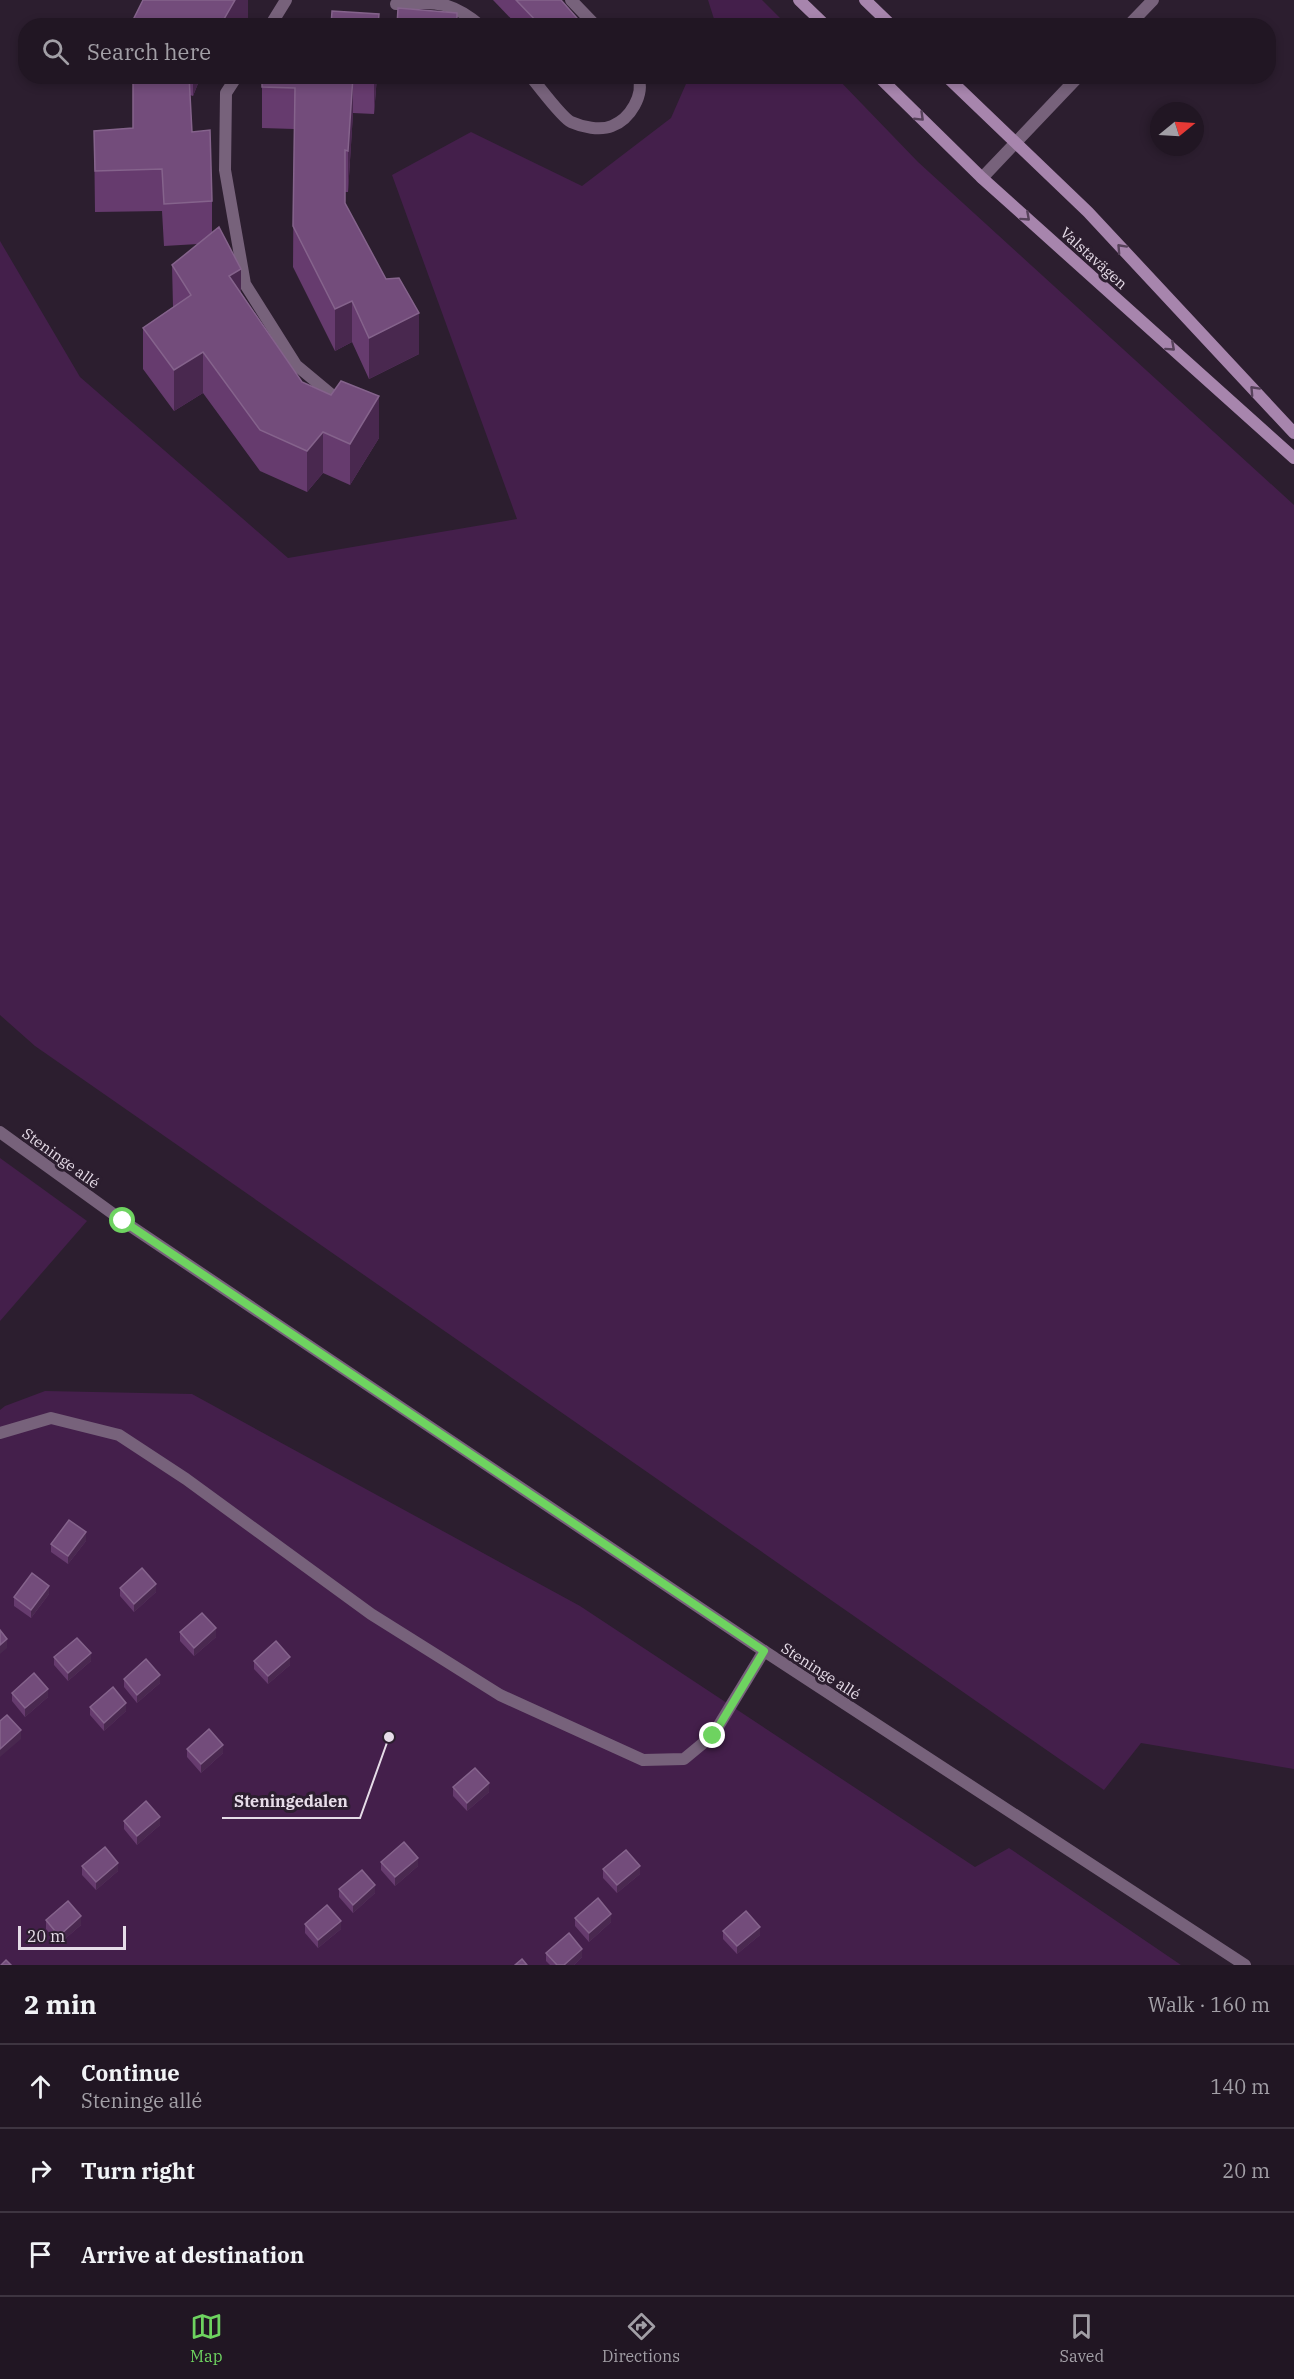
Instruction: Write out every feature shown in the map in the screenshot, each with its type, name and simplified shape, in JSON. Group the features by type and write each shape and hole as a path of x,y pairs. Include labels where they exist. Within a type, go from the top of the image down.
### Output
{"street":[{"path":"275,18 286,0"},
{"path":"571,0 588,18"},
{"path":"800,0 818,18"},
{"path":"865,0 884,18"},
{"path":"1136,18 1153,0"},
{"path":"396,4 446,1 469,13 474,18"},
{"path":"232,84 226,93 225,170 245,284 296,365 355,415"},
{"path":"537,84 568,121 590,128 612,126 634,108 641,84"},
{"name":"Valstavägen","path":"886,84 982,178 1294,458"},
{"name":"Valstavägen","path":"954,84 1088,212 1294,433"},
{"path":"982,178 1071,84"},
{"name":"Steninge allé","path":"0,1132 123,1221 764,1651 1245,1965"},
{"path":"0,1432 51,1418 119,1435 186,1479 371,1614 490,1689 643,1760 684,1759 713,1736 764,1651"}],"shaded area":[{"path":"708,0 762,0 780,18 714,18"},
{"path":"686,84 843,84 918,162 1294,505 1294,1769 1141,1743 1104,1790 35,1046 0,1015 0,241 80,377 288,558 517,519 392,175 471,132 582,186 671,118"},
{"path":"0,1158 87,1221 0,1321"},
{"path":"45,1391 192,1394 580,1606 975,1867 1009,1848 1181,1965 0,1965 0,1410"}],"building":[{"path":"143,0 235,0 225,18 134,18"},
{"path":"516,0 561,0 577,18 533,18"},
{"path":"398,8 457,13 457,18 397,18"},
{"path":"332,11 379,14 379,18 332,18"},
{"path":"133,84 189,84 192,132 210,130 212,201 164,204 162,169 95,171 94,131 133,128"},
{"path":"262,84 352,84 348,151 345,150 345,203 386,279 399,278 419,313 369,338 352,301 335,309 293,226 295,88 262,87"},
{"path":"219,227 241,269 229,276 302,382 331,395 341,381 379,396 350,444 323,432 307,451 260,430 203,352 174,370 143,328 191,295 172,265"},
{"path":"69,1520 86,1532 68,1556 51,1544"},
{"path":"142,1568 156,1584 134,1604 120,1588"},
{"path":"32,1573 49,1586 31,1610 14,1597"},
{"path":"202,1613 216,1628 194,1648 180,1632"},
{"path":"0,1630 7,1639 0,1645"},
{"path":"77,1638 91,1653 68,1673 54,1657"},
{"path":"276,1641 290,1657 268,1676 254,1661"},
{"path":"146,1659 160,1675 137,1695 124,1679"},
{"path":"34,1673 48,1689 25,1708 12,1693"},
{"path":"113,1687 126,1703 104,1723 90,1707"},
{"path":"7,1715 21,1730 0,1749 0,1721"},
{"path":"209,1729 223,1745 201,1764 187,1749"},
{"path":"475,1768 489,1783 467,1803 453,1787"},
{"path":"146,1801 160,1817 137,1836 124,1821"},
{"path":"404,1842 418,1858 395,1877 381,1862"},
{"path":"105,1847 118,1863 96,1882 82,1866"},
{"path":"626,1850 640,1866 617,1885 603,1869"},
{"path":"362,1870 375,1885 353,1905 339,1889"},
{"path":"598,1898 611,1914 589,1933 575,1918"},
{"path":"68,1901 81,1916 59,1936 46,1920"},
{"path":"327,1905 341,1921 318,1940 305,1924"},
{"path":"746,1911 760,1927 737,1946 723,1931"},
{"path":"569,1933 582,1949 564,1965 557,1965 546,1953"},
{"path":"522,1959 527,1965 515,1965"},
{"path":"6,1960 11,1965 1,1965"}],"place":[{"name":"Steningedalen","path":"389,1737"}],"route":[{"path":"123,1221 764,1651 713,1736"}]}
